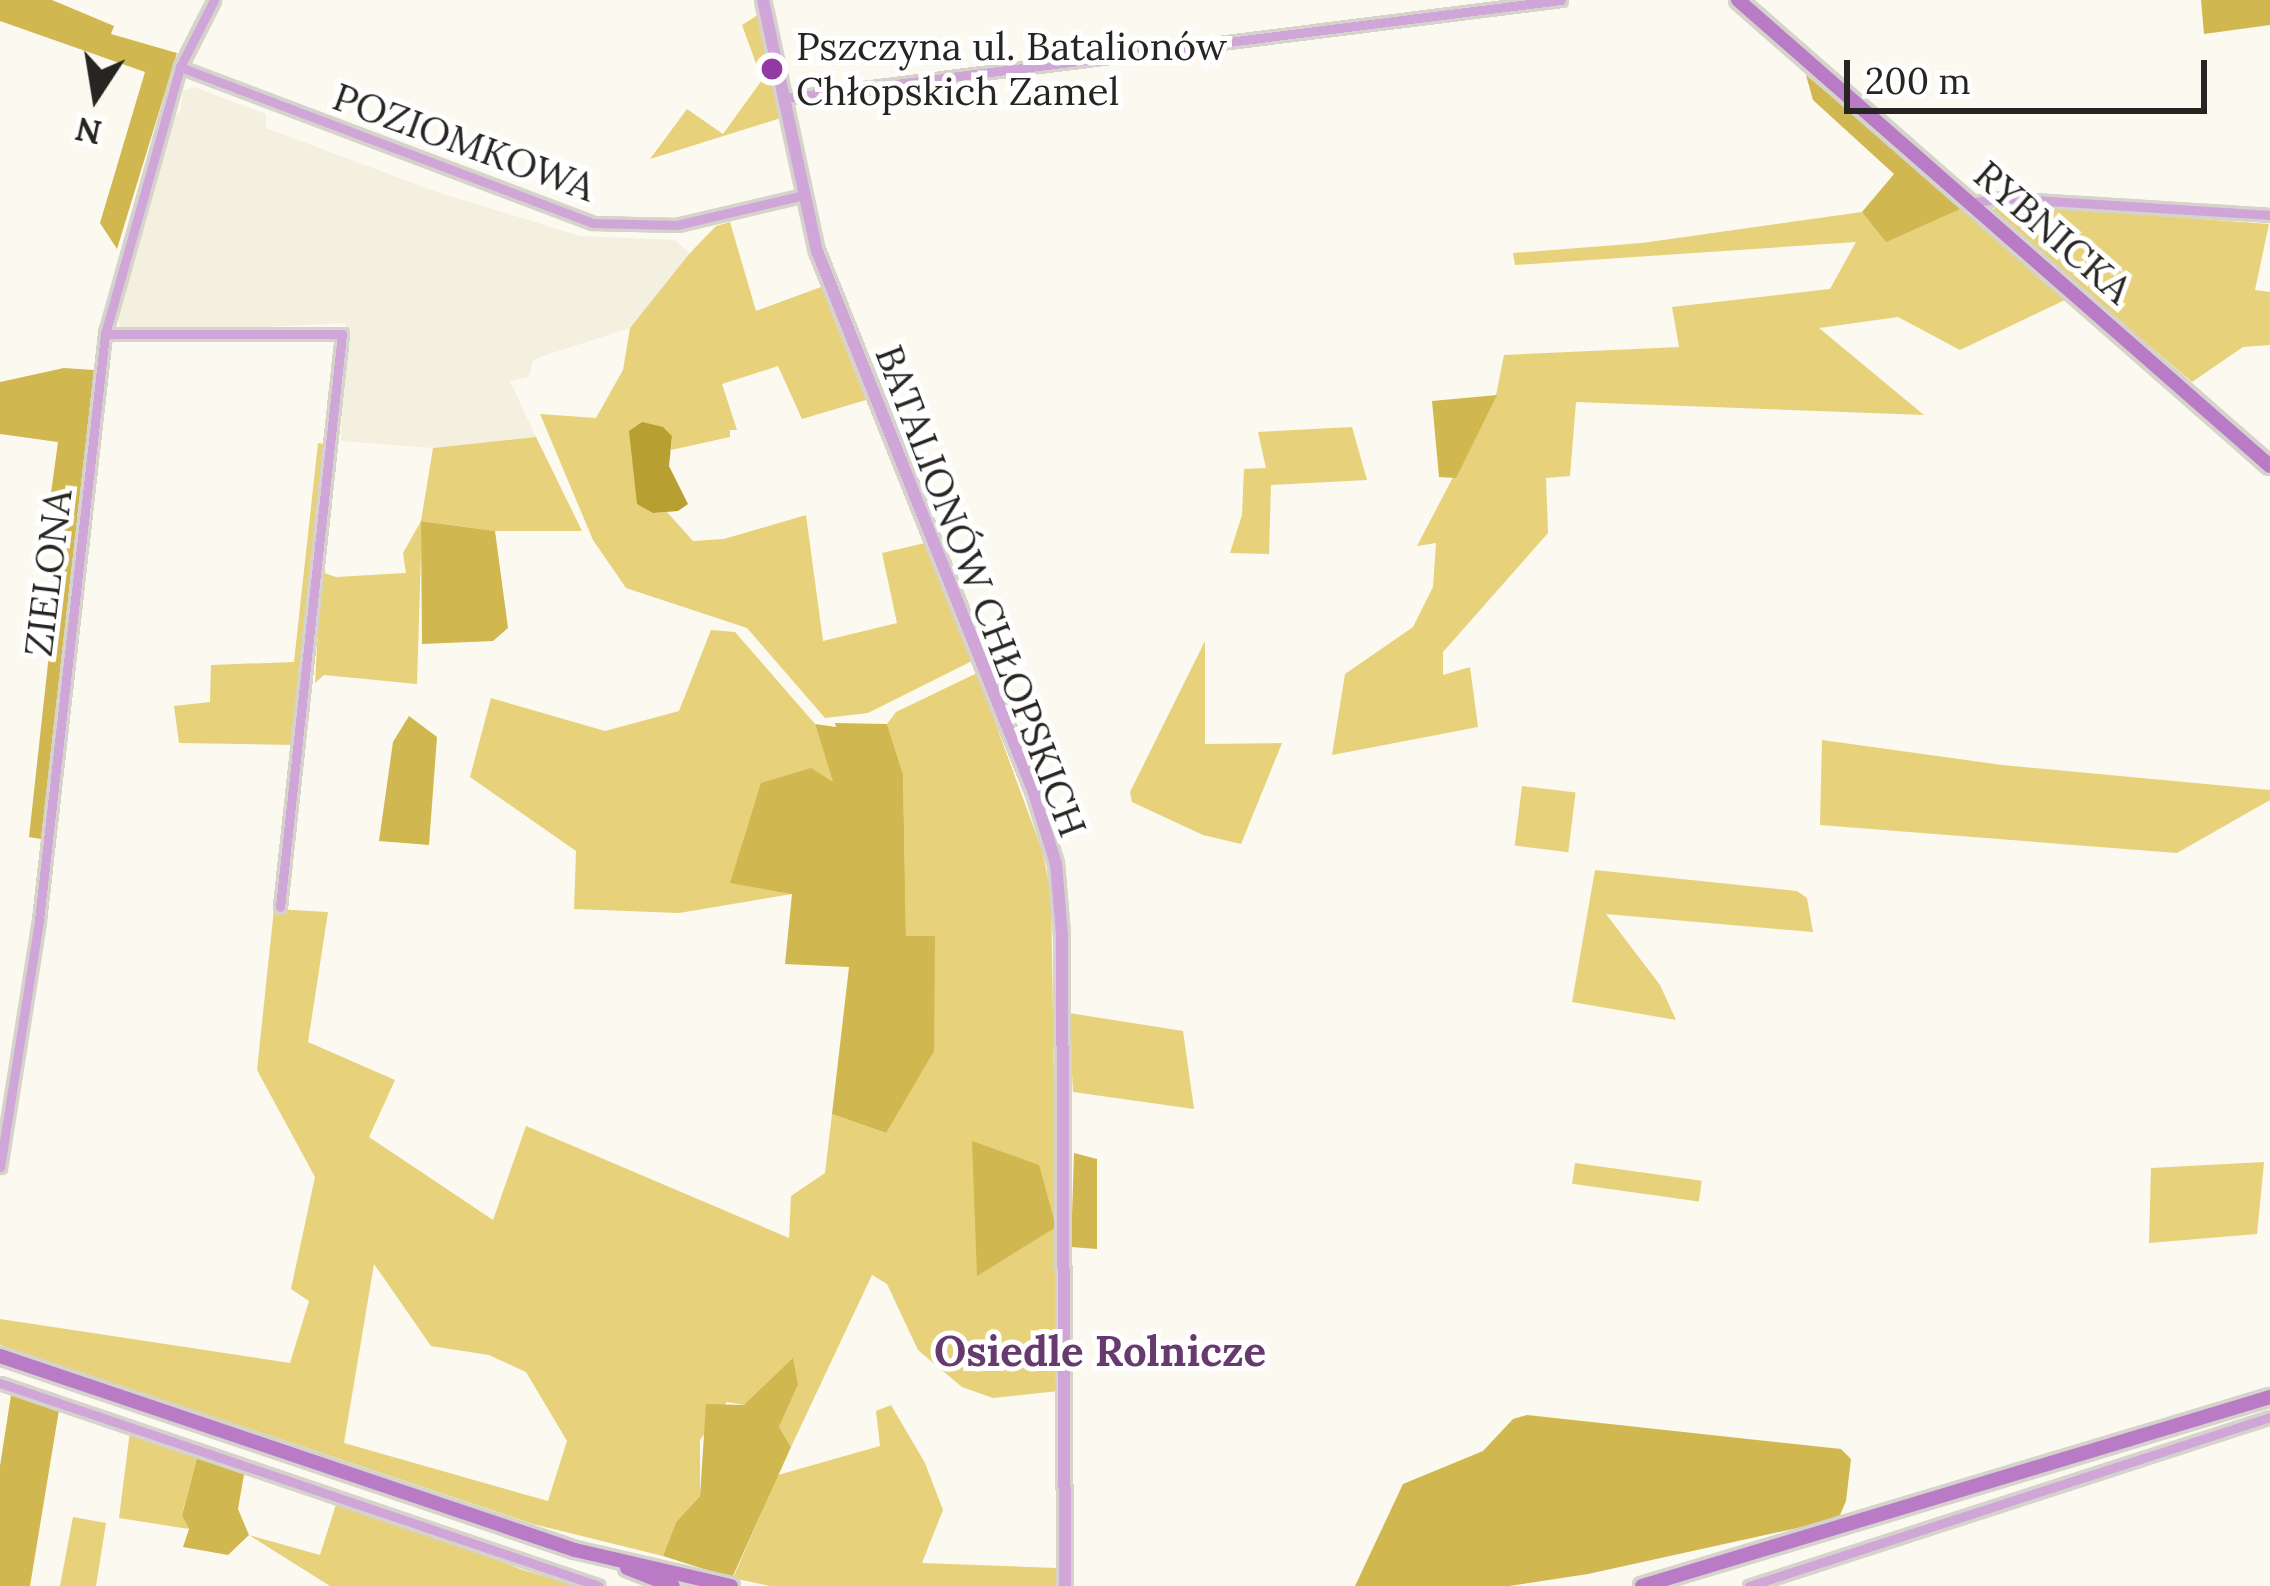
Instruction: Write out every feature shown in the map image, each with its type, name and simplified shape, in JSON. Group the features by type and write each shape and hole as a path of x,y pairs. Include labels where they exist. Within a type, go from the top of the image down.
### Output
{"main road":[{"name":"RYBNICKA","path":"1738,0 2270,466"},
{"path":"0,1356 612,1561 673,1586"},
{"path":"1642,1586 2270,1397"},
{"path":"612,1561 731,1586"}],"street":[{"name":"ZIELONA","path":"0,1167 39,920 105,334 180,68 214,0"},
{"name":"BATALIONÓW CHŁOPSKICH","path":"764,0 804,195 832,295 1034,793 1056,864 1062,934 1068,1582"},
{"path":"785,98 1561,0"},
{"name":"POZIOMKOWA","path":"180,68 593,223 677,225 804,195"},
{"path":"1970,203 2001,198 2270,215"},
{"path":"105,334 342,334 280,907"},
{"path":"0,1383 598,1586"},
{"path":"1749,1586 2270,1417"}],"shaded area":[{"path":"0,0 52,0 114,26 111,34 177,53 117,249 100,223 145,72 0,21"},
{"path":"2201,0 2270,0 2270,25 2204,34"},
{"path":"761,13 784,117 650,159 687,109 723,134 762,80 742,25"},
{"path":"1806,75 1965,207 1886,242 1862,212 1894,174 1813,100"},
{"path":"194,87 266,114 266,128 434,191 580,236 675,240 690,254 630,328 533,360 529,377 510,381 536,437 433,448 341,441 346,323 143,333 120,329 118,317 174,115 180,113 183,91"},
{"path":"1999,204 2269,224 2255,290 2270,292 2270,345 2243,347 2192,382 1992,211"},
{"path":"1965,207 2067,299 1960,350 1898,317 1819,328 1924,415 1576,402 1570,476 1546,478 1548,533 1443,652 1443,675 1470,667 1478,727 1332,755 1345,674 1413,627 1433,587 1436,543 1417,546 1496,395 1504,355 1679,347 1672,307 1830,289 1856,242 1515,265 1513,253 1642,243 1862,212 1886,241"},
{"path":"730,222 756,311 821,287 866,400 802,419 778,366 722,384 737,430 730,430 730,437 671,450 672,436 653,513 667,512 693,541 724,539 806,515 823,641 897,623 882,553 925,543 974,660 868,713 825,718 747,628 626,588 593,540 540,414 596,418 623,370 630,328 690,253 716,226"},
{"path":"64,368 94,370 41,839 29,837 66,499 51,493 58,442 0,434 0,382"},
{"path":"1497,395 1456,478 1439,477 1432,401"},
{"path":"642,422 663,427 672,436 669,466 688,504 678,511 653,513 637,504 629,431"},
{"path":"1352,427 1367,480 1271,485 1269,554 1230,553 1242,515 1244,469 1266,468 1258,432"},
{"path":"536,437 582,531 495,531 422,521 417,684 324,675 315,683 321,572 336,577 406,573 403,553 421,521 433,448"},
{"path":"318,443 324,444 294,745 179,743 174,706 210,702 211,665 294,662"},
{"path":"421,521 495,531 508,628 493,641 422,644"},
{"path":"711,630 735,632 815,724 834,784 792,894 679,913 574,909 576,851 470,777 491,698 605,731 679,711"},
{"path":"1205,641 1205,744 1282,743 1241,844 1203,835 1132,802 1130,792"},
{"path":"977,673 1042,850 1051,892 1059,1391 993,1398 962,1387 918,1350 887,1284 872,1275 791,1447 779,1427 798,1385 744,1405 727,1402 700,1440 700,1496 676,1522 663,1556 533,1524 0,1345 0,1319 290,1363 309,1301 291,1289 315,1177 257,1070 274,909 328,912 308,1042 395,1080 369,1137 493,1220 526,1126 789,1238 791,1196 825,1173 832,1114 886,1133 934,936 906,937 903,774 887,724 896,712","holes":["374,1264 431,1346 489,1355 526,1372 567,1441 548,1501 344,1443"]},
{"path":"409,716 437,737 429,845 379,841 393,742"},
{"path":"835,723 887,724 903,774 906,936 935,936 934,1051 886,1133 832,1114 849,967 785,964 792,894 730,883 761,783 811,768 833,782 815,724 836,727"},
{"path":"1822,740 2002,765 2270,790 2270,800 2177,853 1820,825"},
{"path":"1522,786 1576,793 1568,852 1515,846"},
{"path":"1595,870 1797,891 1807,898 1813,932 1606,914 1660,985 1676,1020 1572,1002"},
{"path":"1069,1013 1183,1031 1194,1109 1073,1092"},
{"path":"972,1141 1039,1165 1056,1227 977,1276"},
{"path":"1074,1153 1097,1159 1097,1249 1071,1247"},
{"path":"2264,1162 2257,1234 2149,1243 2151,1168"},
{"path":"1575,1163 1702,1181 1699,1202 1572,1184"},
{"path":"793,1358 798,1385 779,1427 791,1447 732,1578 663,1556 676,1522 700,1496 706,1404 744,1405"},
{"path":"11,1395 59,1410 30,1586 0,1586 0,1466"},
{"path":"891,1405 925,1463 943,1510 922,1563 1056,1568 1056,1586 770,1586 733,1578 778,1475 880,1446 876,1411"},
{"path":"1527,1415 1841,1449 1851,1459 1846,1501 1840,1515 1825,1522 1588,1574 1509,1586 1355,1586 1403,1484 1483,1451 1513,1419"},
{"path":"130,1431 197,1458 182,1514 189,1529 119,1518"},
{"path":"197,1458 245,1469 238,1509 249,1535 228,1555 183,1547 189,1529 182,1515"},
{"path":"338,1498 523,1570 577,1586 330,1586 249,1535 320,1555"},
{"path":"73,1517 106,1523 96,1586 60,1586"}],"place":[{"name":"Pszczyna ul. Batalionów Chłopskich Zamel","path":"772,69"}],"district":[{"name":"Osiedle Rolnicze","path":"1100,1351"}]}
